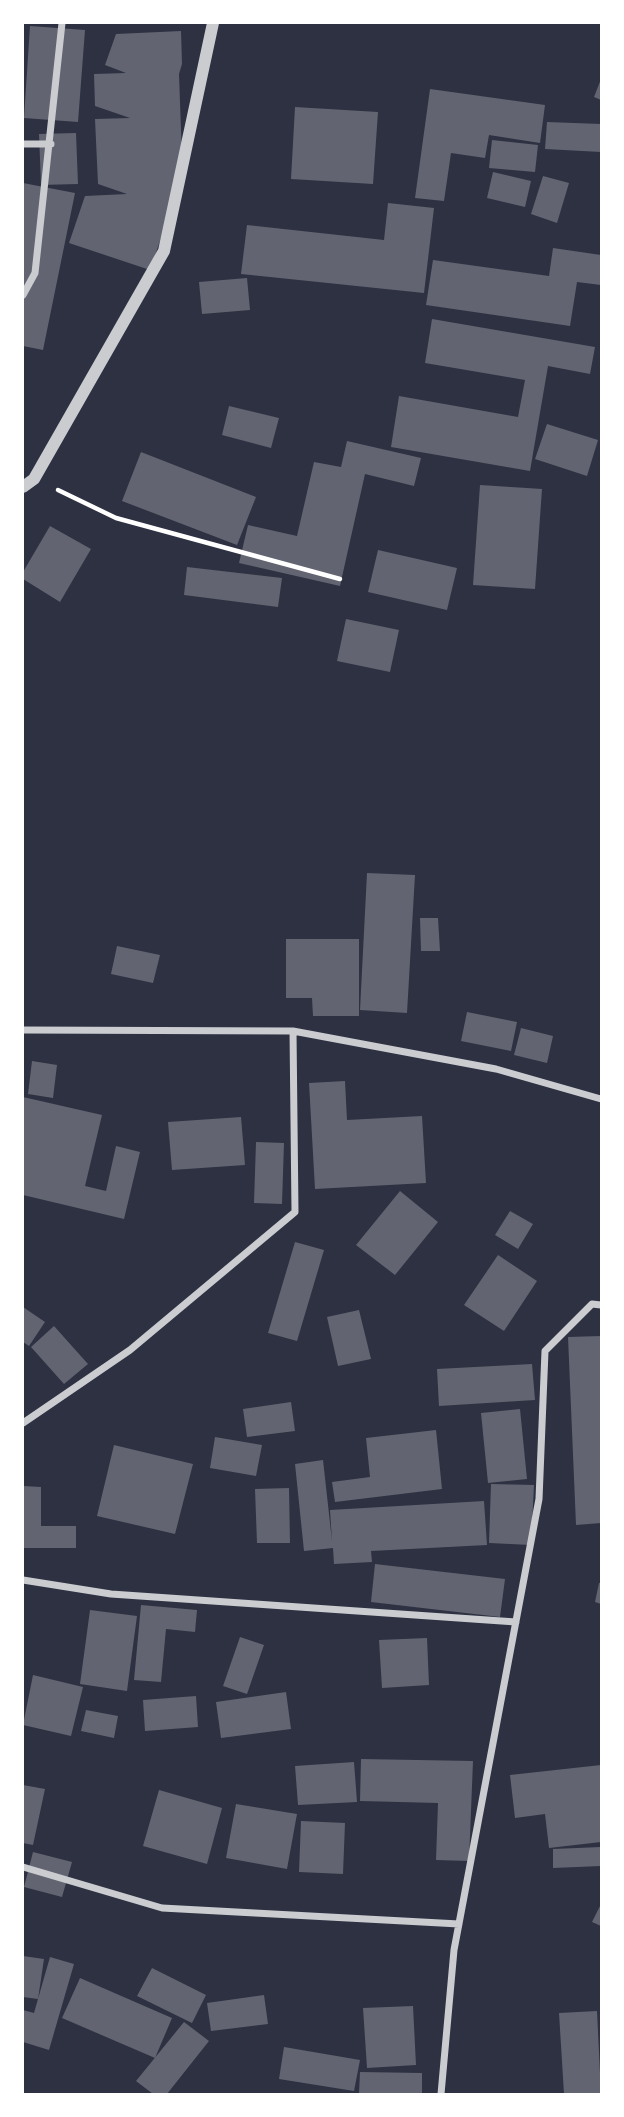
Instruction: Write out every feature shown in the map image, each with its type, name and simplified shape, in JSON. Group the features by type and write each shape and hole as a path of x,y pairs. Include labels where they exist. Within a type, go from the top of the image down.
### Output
{"street":[{"path":"23,295 35,272 51,145 62,23"},
{"path":"28,483 164,251 214,23"},
{"path":"23,144 51,145"},
{"path":"23,1030 293,1031 496,1069 601,1099"},
{"path":"23,1423 130,1350 295,1212 293,1031"},
{"path":"441,2094 454,1950 539,1499 545,1351 592,1304 601,1305"},
{"path":"23,1580 111,1594 516,1622"},
{"path":"23,1867 162,1909 459,1924"}],"path":[{"path":"28,483 116,518 340,579"}],"building":[{"path":"30,26 85,30 78,122 24,118"},
{"path":"181,31 182,64 179,74 182,158 174,200 150,270 69,243 85,196 127,194 98,184 95,119 130,118 95,106 94,74 126,73 105,65 116,34"},
{"path":"601,79 601,100 594,97"},
{"path":"430,89 545,105 540,143 489,135 485,158 451,153 444,201 415,198"},
{"path":"295,107 378,112 373,184 291,179"},
{"path":"547,122 601,124 601,152 545,149"},
{"path":"76,133 78,184 41,185 39,134"},
{"path":"492,140 538,145 535,172 489,168"},
{"path":"493,172 531,181 525,207 487,198"},
{"path":"543,176 569,183 557,223 531,214"},
{"path":"23,183 75,193 43,350 23,346"},
{"path":"388,203 434,208 424,293 241,274 247,225 384,240"},
{"path":"553,248 601,255 601,285 577,282 570,326 426,305 433,260 549,276"},
{"path":"247,278 250,310 202,314 199,282"},
{"path":"432,319 595,347 590,374 548,366 530,471 391,447 399,396 518,417 525,380 425,363"},
{"path":"229,406 279,418 271,448 222,435"},
{"path":"547,424 598,440 587,476 535,459"},
{"path":"347,441 421,458 414,486 365,474 340,586 239,563 248,525 297,536 314,462 341,467"},
{"path":"141,452 256,497 237,545 122,501"},
{"path":"480,485 542,489 535,589 473,585"},
{"path":"50,526 91,549 60,602 23,579 23,572"},
{"path":"378,550 457,568 447,610 368,592"},
{"path":"187,567 282,578 278,607 184,595"},
{"path":"346,619 399,630 390,672 337,661"},
{"path":"367,873 415,875 407,1013 360,1010"},
{"path":"420,918 438,918 440,951 421,951"},
{"path":"286,939 359,939 359,1016 313,1016 312,998 286,998"},
{"path":"117,946 160,955 153,983 111,974"},
{"path":"467,1012 517,1022 511,1051 461,1041"},
{"path":"521,1028 553,1036 547,1063 514,1055"},
{"path":"32,1061 57,1065 53,1098 28,1094"},
{"path":"345,1081 347,1120 422,1116 426,1183 315,1189 309,1083"},
{"path":"23,1097 102,1115 85,1186 106,1191 116,1146 140,1152 124,1219 23,1195"},
{"path":"241,1117 245,1165 172,1170 168,1122"},
{"path":"256,1142 284,1143 282,1204 254,1203"},
{"path":"400,1191 438,1222 395,1275 356,1245"},
{"path":"510,1211 533,1224 518,1249 495,1235"},
{"path":"295,1242 324,1250 297,1341 268,1333"},
{"path":"498,1255 537,1281 504,1331 464,1305"},
{"path":"23,1307 45,1322 29,1346 23,1342"},
{"path":"359,1310 371,1359 338,1366 327,1317"},
{"path":"54,1326 88,1364 64,1384 31,1347"},
{"path":"601,1336 601,1523 576,1525 568,1337"},
{"path":"532,1364 535,1400 439,1406 437,1369"},
{"path":"291,1402 295,1431 247,1437 243,1409"},
{"path":"520,1409 527,1479 488,1483 481,1413"},
{"path":"436,1430 442,1489 335,1502 332,1482 370,1477 366,1438"},
{"path":"215,1437 262,1445 256,1476 210,1468"},
{"path":"114,1445 193,1464 175,1534 97,1516"},
{"path":"323,1460 332,1541 330,1510 484,1501 487,1545 371,1551 372,1562 334,1564 333,1548 304,1551 295,1464"},
{"path":"491,1484 534,1485 531,1545 489,1543"},
{"path":"23,1486 41,1487 41,1526 76,1526 76,1548 23,1548"},
{"path":"289,1488 290,1543 257,1543 255,1489"},
{"path":"375,1564 505,1579 500,1617 371,1602"},
{"path":"601,1583 601,1604 595,1602"},
{"path":"141,1605 197,1610 195,1632 166,1629 161,1682 134,1680"},
{"path":"90,1610 137,1616 127,1691 80,1684"},
{"path":"240,1637 264,1645 247,1694 223,1686"},
{"path":"427,1638 429,1685 382,1688 379,1640"},
{"path":"33,1675 83,1687 71,1736 23,1725"},
{"path":"286,1692 291,1729 221,1738 216,1702"},
{"path":"196,1696 198,1727 145,1731 143,1700"},
{"path":"86,1710 118,1716 114,1738 81,1731"},
{"path":"361,1759 473,1761 469,1861 436,1860 438,1803 360,1801"},
{"path":"354,1762 357,1802 298,1805 295,1766"},
{"path":"601,1765 601,1842 549,1848 545,1814 515,1818 510,1775"},
{"path":"23,1785 45,1789 33,1845 23,1843"},
{"path":"159,1790 222,1808 207,1864 143,1846"},
{"path":"236,1804 297,1814 287,1869 226,1858"},
{"path":"301,1821 345,1823 343,1874 299,1872"},
{"path":"601,1847 601,1866 553,1868 553,1849"},
{"path":"33,1852 72,1862 62,1897 24,1887"},
{"path":"601,1904 601,1926 592,1922"},
{"path":"23,1956 44,1959 38,1999 23,1997"},
{"path":"50,1957 74,1964 49,2050 23,2042 23,2010 34,2013"},
{"path":"152,1968 206,1995 192,2023 137,1996"},
{"path":"80,1978 172,2018 155,2058 62,2018"},
{"path":"264,1995 268,2024 211,2031 207,2003"},
{"path":"413,2006 416,2065 367,2068 363,2008"},
{"path":"597,2011 601,2094 564,2094 559,2013"},
{"path":"184,2022 209,2041 167,2094 153,2094 136,2081"},
{"path":"284,2047 360,2060 354,2091 279,2079"},
{"path":"360,2072 422,2073 422,2094 359,2094"}]}
